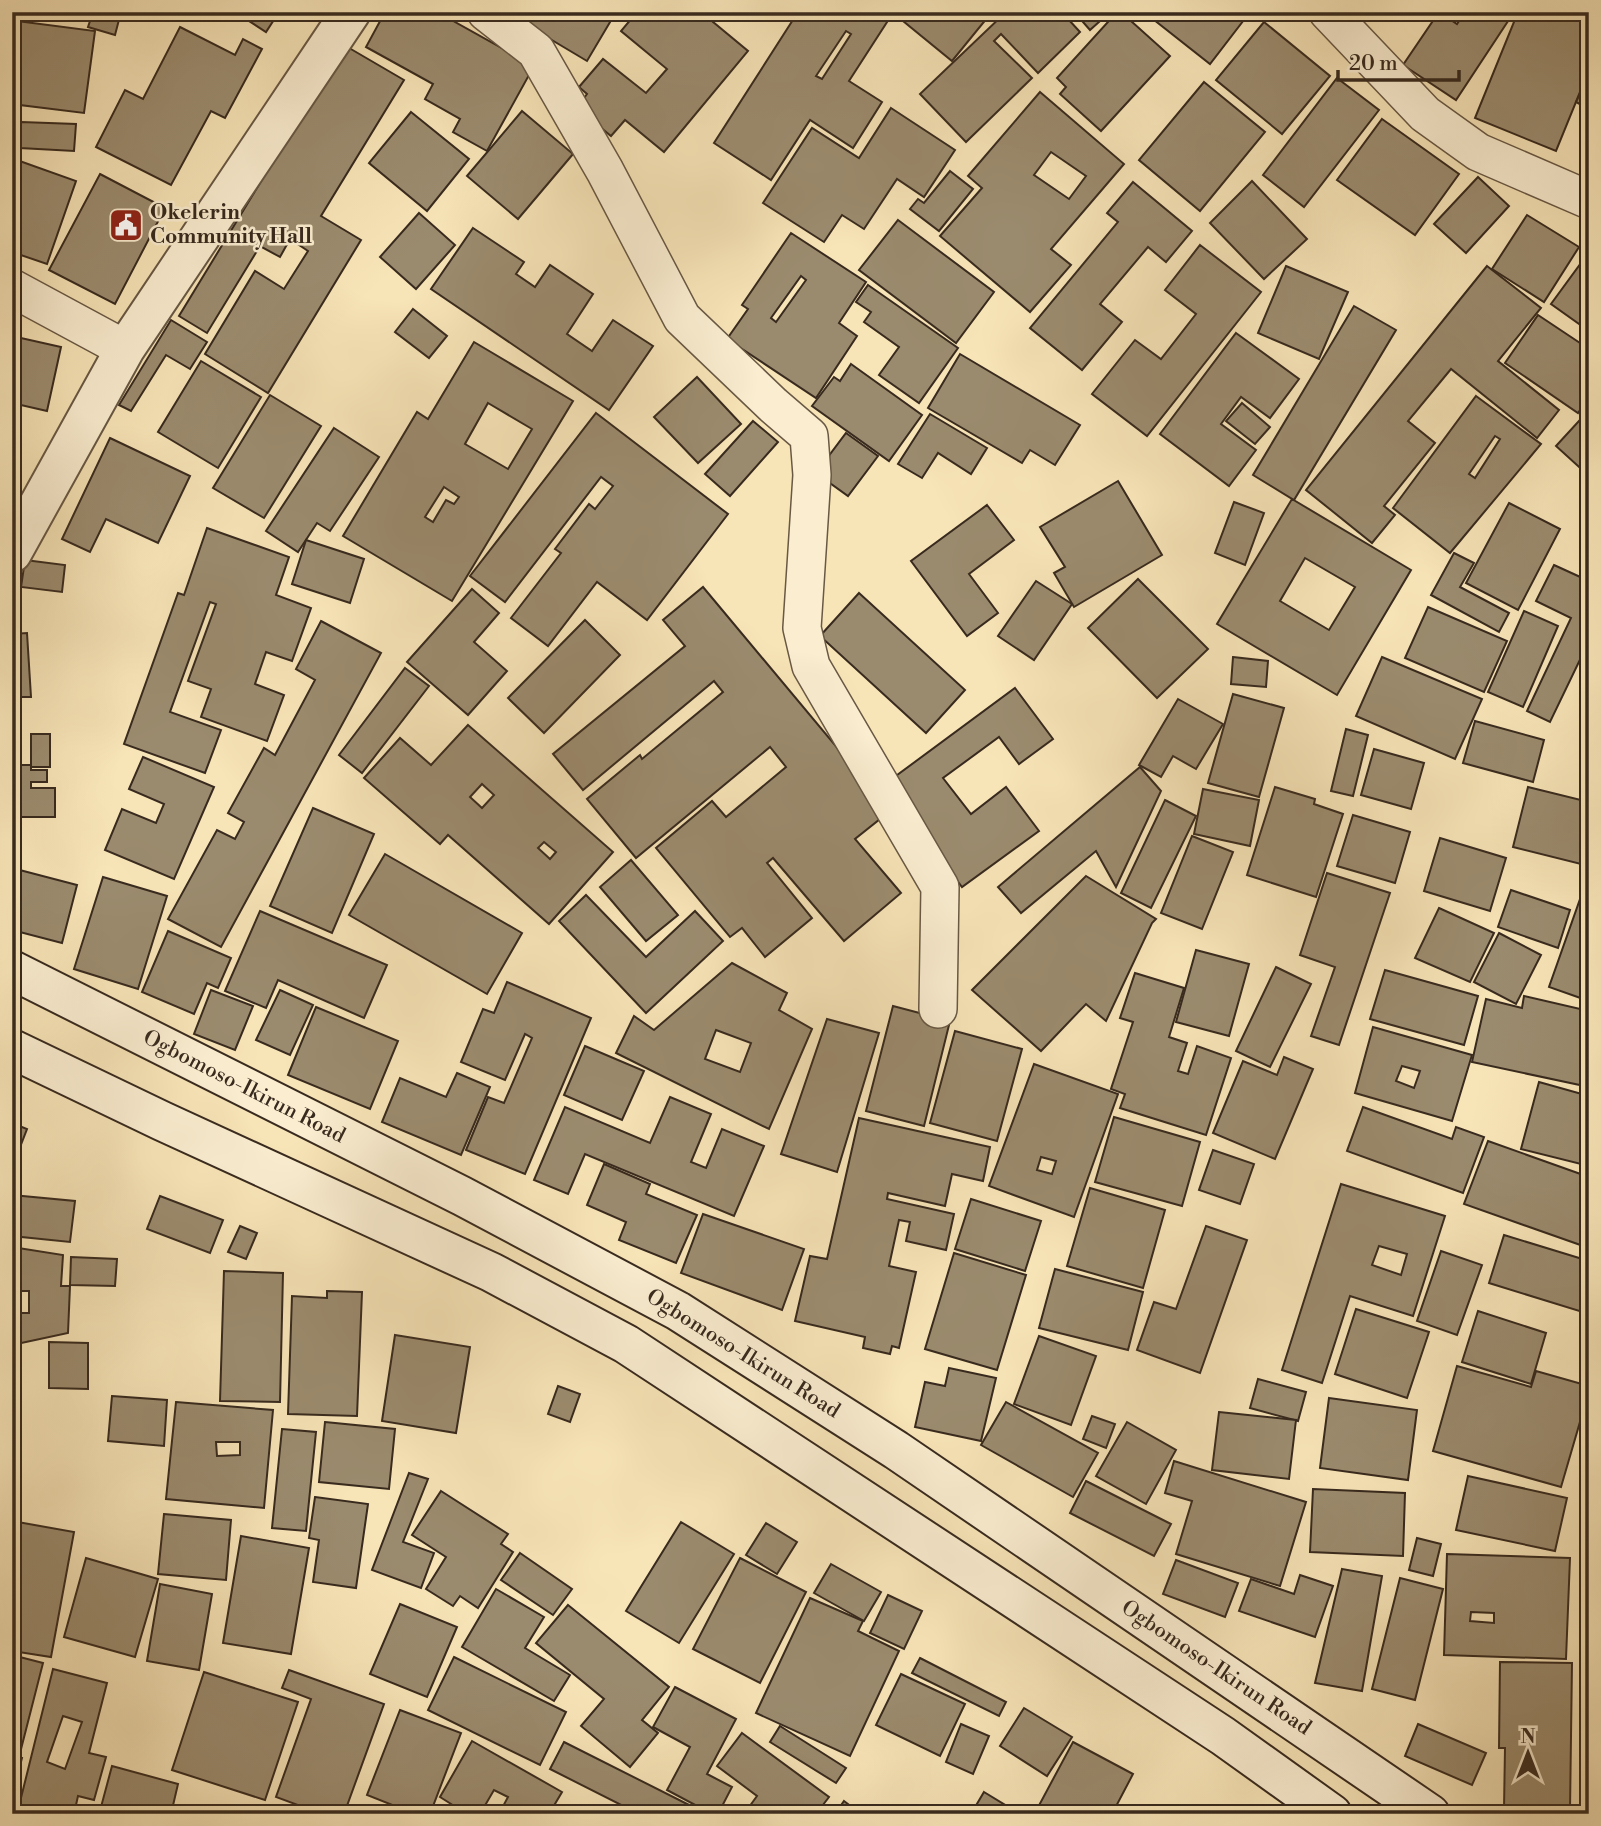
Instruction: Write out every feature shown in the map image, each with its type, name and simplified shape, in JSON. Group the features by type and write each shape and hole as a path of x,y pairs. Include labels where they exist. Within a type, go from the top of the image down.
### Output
{"main road":[{"path":"12,553 125,349 351,12"},
{"name":"Ogbomoso-Ikirun Road","path":"12,970 462,1196 678,1311 897,1450 1430,1814"},
{"path":"12,1049 491,1272 626,1344 1223,1736 1332,1814"}],"street":[{"path":"485,12 536,51 605,172 682,318 809,436 812,475 802,628 811,666 940,887 937,1009"},
{"path":"1328,12 1425,114 1478,152 1589,200"},
{"path":"12,288 125,349"}],"building":[{"path":"93,12 121,12 115,35 88,27"},
{"path":"235,12 279,12 266,32"},
{"path":"385,12 437,12 534,66 487,151 453,132 460,119 425,99 433,84 366,47"},
{"path":"505,12 616,12 587,61"},
{"path":"637,12 701,12 748,51 664,152 625,120 611,136 577,108 587,94 579,87 603,59 646,93 667,69 621,31"},
{"path":"798,12 879,12 889,19 849,81 882,102 853,148 810,120 771,180 714,143","holes":["846,31 851,34 822,79 816,76"]},
{"path":"892,12 992,12 952,61"},
{"path":"1006,12 1075,12 1068,19 1080,32 1038,73 1001,34 994,41 1032,78 966,142 920,94"},
{"path":"1110,12 1090,30 1076,14"},
{"path":"1117,12 1121,12 1170,56 1101,131 1060,94 1066,87 1057,78"},
{"path":"1144,12 1250,12 1210,64"},
{"path":"1439,12 1457,24 1465,12 1514,12 1456,100 1403,65"},
{"path":"1518,12 1589,12 1589,70 1556,151 1475,118"},
{"path":"17,21 95,31 84,113 12,104 12,57"},
{"path":"1264,22 1330,76 1282,134 1216,80"},
{"path":"180,27 235,55 243,39 262,49 225,118 211,111 171,185 96,147 125,90 143,99"},
{"path":"344,45 404,80 321,216 361,240 268,393 205,354 255,271 284,289 308,251 290,239 280,257 260,246 207,333 179,316"},
{"path":"1589,75 1589,109 1576,102"},
{"path":"1337,78 1379,110 1304,207 1263,175"},
{"path":"1204,82 1265,132 1200,211 1139,160"},
{"path":"1040,92 1124,164 1051,249 1071,265 1030,312 940,236 982,188 968,176","holes":["1051,152 1086,176 1069,199 1034,175"]},
{"path":"891,108 955,150 924,197 897,179 864,229 842,215 824,242 763,203 812,128 859,158"},
{"path":"522,111 573,154 518,219 467,176"},
{"path":"411,112 469,159 427,211 369,163"},
{"path":"1382,119 1459,174 1415,235 1337,180"},
{"path":"21,122 76,124 74,151 20,148"},
{"path":"14,159 76,181 47,264 12,252"},
{"path":"950,171 973,189 939,231 910,209 918,199 924,203"},
{"path":"100,174 165,208 115,304 49,270"},
{"path":"1478,177 1509,206 1466,253 1434,224"},
{"path":"1252,181 1307,239 1264,279 1210,223"},
{"path":"1133,182 1192,231 1166,262 1148,247 1100,304 1122,322 1082,370 1030,328 1118,222 1107,213"},
{"path":"419,213 455,245 416,289 380,257"},
{"path":"1527,215 1579,247 1544,302 1492,269"},
{"path":"898,220 994,292 956,343 859,270"},
{"path":"473,228 524,262 516,274 535,287 550,265 593,294 567,334 592,351 613,320 653,346 609,410 431,289"},
{"path":"791,233 866,282 839,323 857,336 816,398 727,339 748,309 742,305","holes":["801,276 806,280 776,322 771,318"]},
{"path":"1200,245 1261,292 1147,436 1092,394 1135,340 1161,359 1196,314 1165,290"},
{"path":"1589,252 1589,331 1551,304"},
{"path":"1286,266 1348,292 1319,359 1258,333"},
{"path":"1487,266 1541,308 1498,361 1559,410 1537,438 1451,369 1408,421 1435,443 1384,506 1395,515 1372,543 1306,490"},
{"path":"868,285 958,348 919,403 879,375 899,347 864,322 871,312 856,302"},
{"path":"1354,306 1396,330 1294,500 1253,475"},
{"path":"413,309 447,336 429,358 395,332"},
{"path":"1538,315 1589,349 1589,397 1578,413 1505,363"},
{"path":"171,320 207,342 190,369 166,355 131,411 119,405"},
{"path":"1236,333 1299,379 1270,418 1241,397 1221,424 1256,450 1229,486 1160,434"},
{"path":"12,336 61,347 47,411 12,403"},
{"path":"474,342 573,401 452,601 343,536 417,412 428,419","holes":["488,403 532,429 508,469 465,444","444,487 459,497 454,504 446,500 433,522 425,517"]},
{"path":"960,354 1080,425 1055,465 1030,450 1022,463 928,408"},
{"path":"201,361 261,397 218,468 158,432"},
{"path":"851,364 922,415 889,461 812,406 834,377 840,381"},
{"path":"697,377 741,424 698,463 654,417"},
{"path":"270,395 321,426 264,518 213,488"},
{"path":"1476,396 1541,444 1450,553 1393,508","holes":["1495,436 1500,439 1475,478 1469,474"]},
{"path":"1242,403 1270,427 1255,444 1226,421"},
{"path":"1589,410 1589,476 1556,446"},
{"path":"596,413 728,514 647,620 597,582 548,646 511,618 561,553 555,549 589,504 595,509 613,486 601,477 505,602 470,576"},
{"path":"930,414 987,448 971,474 938,453 922,478 898,464"},
{"path":"753,421 778,442 730,496 705,474"},
{"path":"334,428 379,457 330,531 317,523 298,552 266,531"},
{"path":"846,433 878,456 848,496 816,473"},
{"path":"110,438 190,476 158,543 106,519 90,552 62,539"},
{"path":"12,445 19,447 12,463"},
{"path":"1118,481 1162,555 1074,607 1054,573 1065,567 1040,527"},
{"path":"1292,499 1411,570 1337,695 1217,624","holes":["1305,558 1355,587 1329,630 1280,601"]},
{"path":"1234,502 1264,513 1245,565 1215,553"},
{"path":"1509,503 1560,529 1518,610 1466,583"},
{"path":"987,505 1014,540 969,574 998,613 967,636 911,561"},
{"path":"207,528 289,557 276,595 311,608 292,661 266,652 255,684 284,695 267,741 201,717 211,689 188,681 216,604 210,602 170,712 221,730 205,773 124,744 178,593 184,595"},
{"path":"306,540 364,559 350,603 292,584"},
{"path":"1454,553 1474,563 1460,587 1509,613 1499,632 1431,595"},
{"path":"25,560 65,565 62,592 21,587"},
{"path":"1554,565 1589,581 1589,641 1550,722 1527,711 1571,618 1536,601"},
{"path":"1138,579 1208,649 1157,698 1088,628"},
{"path":"1036,581 1072,604 1034,660 998,636"},
{"path":"703,587 890,811 855,839 901,893 844,941 773,858 767,863 812,918 765,957 742,928 730,937 656,848 712,801 726,817 786,767 770,747 636,858 587,799 640,755 642,759 723,692 714,681 583,790 553,754 685,646 663,620"},
{"path":"472,589 499,613 474,642 507,671 468,715 407,662"},
{"path":"859,593 965,690 926,733 820,636"},
{"path":"1428,607 1507,641 1484,692 1405,658"},
{"path":"1524,611 1558,626 1523,707 1488,692"},
{"path":"585,620 620,655 544,733 508,698"},
{"path":"321,621 381,653 221,947 168,919 217,830 235,839 244,822 228,813 264,748 275,755 315,680 296,669"},
{"path":"27,633 31,697 12,697 12,634"},
{"path":"1233,657 1268,661 1266,687 1231,684"},
{"path":"1382,657 1482,699 1455,759 1356,716"},
{"path":"405,668 429,686 362,773 339,755"},
{"path":"1015,688 1053,739 1019,764 999,737 943,778 971,814 1006,787 1039,831 962,887 885,784"},
{"path":"1233,694 1284,708 1259,797 1208,783"},
{"path":"1178,699 1223,724 1196,769 1173,756 1161,777 1139,765"},
{"path":"1475,721 1544,740 1533,782 1463,763"},
{"path":"468,725 613,852 549,924 448,835 440,844 364,778 400,738 431,765","holes":["482,784 494,795 482,808 470,797","544,842 556,852 550,859 538,848"]},
{"path":"1346,729 1368,735 1353,796 1331,791"},
{"path":"31,734 50,734 50,767 31,767"},
{"path":"1374,749 1424,763 1411,809 1361,795"},
{"path":"143,757 214,787 174,879 105,850 122,809 156,823 164,804 129,789"},
{"path":"12,765 31,765 31,770 47,770 47,782 31,782 31,788 55,788 55,817 12,817"},
{"path":"1140,767 1161,791 1116,887 1096,851 1021,913 998,887"},
{"path":"1275,787 1315,799 1314,804 1343,814 1316,897 1247,875"},
{"path":"1528,787 1589,802 1589,866 1513,847"},
{"path":"1203,789 1259,800 1250,846 1194,834"},
{"path":"1165,800 1196,816 1151,908 1121,893"},
{"path":"313,808 374,834 332,933 270,906"},
{"path":"1353,815 1410,832 1395,883 1337,866"},
{"path":"1192,836 1233,852 1202,929 1161,913"},
{"path":"1440,838 1506,858 1490,911 1424,891"},
{"path":"385,854 522,933 487,994 349,915"},
{"path":"631,860 678,915 646,941 600,887"},
{"path":"12,868 77,885 62,943 12,930"},
{"path":"1327,873 1390,893 1339,1045 1311,1036 1335,967 1300,955"},
{"path":"1086,876 1156,919 1106,1021 1086,1004 1041,1051 972,990"},
{"path":"103,877 167,896 138,989 74,969"},
{"path":"1585,885 1589,886 1589,1001 1549,987"},
{"path":"1511,890 1570,910 1558,948 1498,927"},
{"path":"586,895 646,957 695,911 723,941 646,1013 559,921"},
{"path":"1439,908 1494,933 1470,982 1415,958"},
{"path":"260,911 387,965 364,1018 278,980 266,1008 225,991"},
{"path":"168,931 231,958 218,988 207,983 194,1014 142,992"},
{"path":"1499,933 1541,955 1516,1004 1474,982"},
{"path":"1196,950 1249,964 1229,1036 1176,1022"},
{"path":"732,963 787,993 779,1010 812,1029 769,1129 616,1053 634,1016 654,1030","holes":["716,1030 751,1043 740,1072 705,1059"]},
{"path":"1276,967 1311,984 1270,1067 1236,1051"},
{"path":"1385,970 1478,996 1464,1045 1370,1019"},
{"path":"1135,973 1184,988 1169,1037 1187,1043 1178,1071 1188,1074 1197,1046 1231,1058 1206,1135 1120,1108 1125,1094 1111,1089 1133,1022 1120,1018"},
{"path":"507,982 591,1018 525,1174 466,1150 488,1097 504,1103 532,1038 525,1034 505,1080 461,1062 483,1009 494,1013"},
{"path":"211,990 253,1006 235,1050 194,1034"},
{"path":"280,990 313,1005 290,1055 256,1040"},
{"path":"1524,996 1589,1011 1589,1087 1472,1062 1486,999 1522,1008"},
{"path":"893,1006 950,1021 924,1126 866,1111"},
{"path":"316,1007 398,1041 370,1109 288,1075"},
{"path":"827,1019 879,1033 837,1172 781,1154"},
{"path":"1373,1027 1472,1055 1452,1121 1355,1093","holes":["1402,1066 1420,1071 1414,1088 1396,1081"]},
{"path":"955,1031 1022,1049 997,1141 930,1123"},
{"path":"585,1046 644,1071 622,1120 564,1095"},
{"path":"1284,1057 1313,1069 1275,1159 1213,1133 1243,1061 1277,1075"},
{"path":"1034,1064 1118,1094 1074,1217 989,1186","holes":["1041,1157 1056,1161 1052,1174 1037,1170"]},
{"path":"457,1073 490,1087 461,1155 382,1122 400,1078 446,1097"},
{"path":"1539,1082 1589,1096 1589,1166 1521,1149"},
{"path":"670,1097 711,1114 691,1162 706,1168 722,1129 764,1146 734,1216 585,1154 568,1194 534,1180 565,1107 650,1143"},
{"path":"1363,1107 1452,1139 1456,1127 1484,1137 1463,1193 1347,1151"},
{"path":"1114,1117 1200,1142 1182,1206 1095,1182"},
{"path":"859,1118 990,1147 983,1181 952,1174 945,1206 888,1193 887,1199 954,1214 946,1250 906,1241 910,1222 899,1220 889,1266 916,1272 899,1348 892,1346 890,1354 863,1348 865,1337 795,1321 810,1256 827,1259"},
{"path":"12,1123 27,1129 12,1168"},
{"path":"1488,1141 1589,1177 1589,1248 1464,1204"},
{"path":"1213,1150 1254,1164 1240,1204 1199,1190"},
{"path":"604,1164 650,1184 646,1194 697,1215 676,1263 619,1240 626,1222 587,1205"},
{"path":"1341,1184 1445,1216 1413,1316 1350,1296 1322,1383 1282,1370","holes":["1379,1246 1407,1254 1401,1275 1372,1265"]},
{"path":"1090,1188 1165,1210 1143,1288 1067,1266"},
{"path":"12,1195 75,1201 70,1242 12,1236"},
{"path":"160,1196 223,1220 210,1253 147,1229"},
{"path":"971,1199 1041,1221 1025,1271 955,1249"},
{"path":"703,1214 804,1249 782,1310 681,1273"},
{"path":"240,1226 257,1233 246,1259 228,1252"},
{"path":"1206,1226 1247,1240 1200,1373 1137,1350 1154,1302 1176,1309"},
{"path":"1504,1235 1589,1261 1589,1314 1489,1283"},
{"path":"12,1247 63,1255 61,1286 70,1286 68,1333 12,1345 12,1313 29,1313 29,1291 12,1291"},
{"path":"1441,1251 1482,1265 1457,1335 1417,1321"},
{"path":"954,1253 1026,1275 997,1370 925,1349"},
{"path":"71,1257 117,1259 115,1286 70,1285"},
{"path":"1055,1269 1143,1292 1128,1350 1039,1328"},
{"path":"224,1271 283,1273 280,1402 220,1401"},
{"path":"327,1291 362,1292 357,1416 288,1414 292,1296 327,1298"},
{"path":"1356,1309 1429,1332 1407,1398 1335,1374"},
{"path":"1478,1311 1546,1333 1531,1384 1462,1362"},
{"path":"395,1335 470,1347 456,1433 382,1421"},
{"path":"1039,1336 1096,1356 1071,1425 1014,1404"},
{"path":"49,1342 88,1343 88,1389 49,1388"},
{"path":"1457,1366 1531,1387 1536,1371 1589,1386 1561,1487 1433,1451"},
{"path":"949,1368 996,1378 981,1441 915,1427 925,1382 945,1386"},
{"path":"1258,1379 1306,1392 1298,1421 1250,1408"},
{"path":"558,1386 580,1394 570,1422 548,1414"},
{"path":"112,1396 167,1400 164,1446 108,1441"},
{"path":"1329,1398 1417,1410 1408,1480 1320,1468"},
{"path":"176,1402 273,1410 264,1508 166,1499","holes":["216,1442 240,1442 240,1455 217,1456"]},
{"path":"1006,1402 1098,1453 1073,1497 981,1445"},
{"path":"1219,1412 1296,1420 1289,1479 1212,1470"},
{"path":"1092,1416 1115,1424 1106,1448 1083,1439"},
{"path":"325,1422 395,1429 389,1489 319,1482"},
{"path":"1127,1422 1176,1450 1146,1504 1096,1476"},
{"path":"282,1429 316,1432 306,1531 272,1528"},
{"path":"1174,1461 1306,1502 1280,1586 1176,1554 1192,1501 1165,1493"},
{"path":"409,1473 428,1479 403,1542 434,1553 421,1588 372,1570"},
{"path":"1468,1476 1567,1498 1555,1551 1456,1530"},
{"path":"1086,1481 1171,1524 1154,1556 1070,1513"},
{"path":"1313,1489 1405,1493 1403,1556 1310,1552"},
{"path":"441,1491 508,1534 501,1544 513,1552 478,1608 460,1596 453,1606 426,1589 446,1557 412,1535"},
{"path":"315,1497 368,1504 356,1588 313,1582 319,1540 309,1538"},
{"path":"164,1514 231,1520 226,1580 158,1574"},
{"path":"12,1521 74,1532 51,1657 12,1651 12,1578 17,1555 12,1554"},
{"path":"681,1522 734,1554 679,1643 626,1611"},
{"path":"766,1523 797,1542 777,1574 746,1555"},
{"path":"241,1536 309,1548 291,1654 223,1643"},
{"path":"1417,1538 1441,1544 1433,1576 1409,1570"},
{"path":"520,1553 572,1589 553,1615 501,1580"},
{"path":"1447,1554 1570,1558 1566,1659 1444,1655","holes":["1471,1612 1494,1613 1494,1623 1470,1621"]},
{"path":"86,1558 158,1579 135,1657 64,1637"},
{"path":"740,1558 806,1592 760,1683 693,1649"},
{"path":"1176,1560 1238,1583 1225,1617 1163,1594"},
{"path":"831,1564 881,1592 864,1621 814,1593"},
{"path":"1342,1569 1382,1576 1362,1691 1315,1683"},
{"path":"1300,1575 1333,1586 1315,1637 1239,1611 1251,1579 1294,1594"},
{"path":"1400,1578 1443,1589 1415,1700 1372,1689"},
{"path":"160,1584 212,1594 199,1670 147,1661"},
{"path":"496,1589 544,1617 525,1648 570,1675 554,1701 462,1647"},
{"path":"888,1595 922,1611 904,1649 870,1633"},
{"path":"810,1598 863,1621 858,1631 899,1651 850,1756 756,1713"},
{"path":"400,1604 457,1627 427,1697 370,1674"},
{"path":"568,1605 669,1687 642,1720 658,1733 630,1767 581,1726 604,1699 536,1643"},
{"path":"12,1655 43,1663 12,1796"},
{"path":"454,1657 566,1712 540,1765 428,1710"},
{"path":"920,1658 1006,1702 999,1716 912,1673"},
{"path":"1500,1662 1572,1663 1570,1810 1504,1809 1505,1748 1499,1748"},
{"path":"53,1669 107,1683 89,1753 106,1757 94,1800 78,1796 74,1814 17,1814","holes":["63,1716 82,1722 65,1769 47,1762"]},
{"path":"289,1670 384,1704 344,1814 322,1814 276,1797 311,1699 282,1688"},
{"path":"204,1672 298,1702 265,1800 172,1770"},
{"path":"901,1674 965,1704 940,1756 876,1725"},
{"path":"675,1687 736,1719 707,1774 732,1787 718,1814 712,1814 667,1790 690,1747 653,1727"},
{"path":"1024,1708 1072,1737 1047,1776 1000,1746"},
{"path":"400,1710 461,1733 430,1814 415,1814 367,1795"},
{"path":"961,1724 989,1736 973,1774 946,1762"},
{"path":"1418,1724 1486,1753 1472,1785 1405,1756"},
{"path":"780,1726 846,1768 836,1783 770,1742"},
{"path":"742,1733 829,1797 816,1814 744,1814 757,1796 717,1766"},
{"path":"472,1741 562,1792 549,1814 499,1814 508,1797 494,1790 480,1814 467,1814 440,1797"},
{"path":"564,1742 707,1814 639,1814 550,1769"},
{"path":"1073,1742 1133,1774 1112,1814 1042,1814 1036,1811"},
{"path":"112,1766 178,1784 171,1814 122,1814 101,1807"},
{"path":"984,1792 1020,1814 971,1814"},
{"path":"844,1801 861,1814 835,1814"},
{"path":"361,1807 382,1814 359,1814"}],"place":[{"name":"Okelerin Community Hall","path":"126,225"}]}
